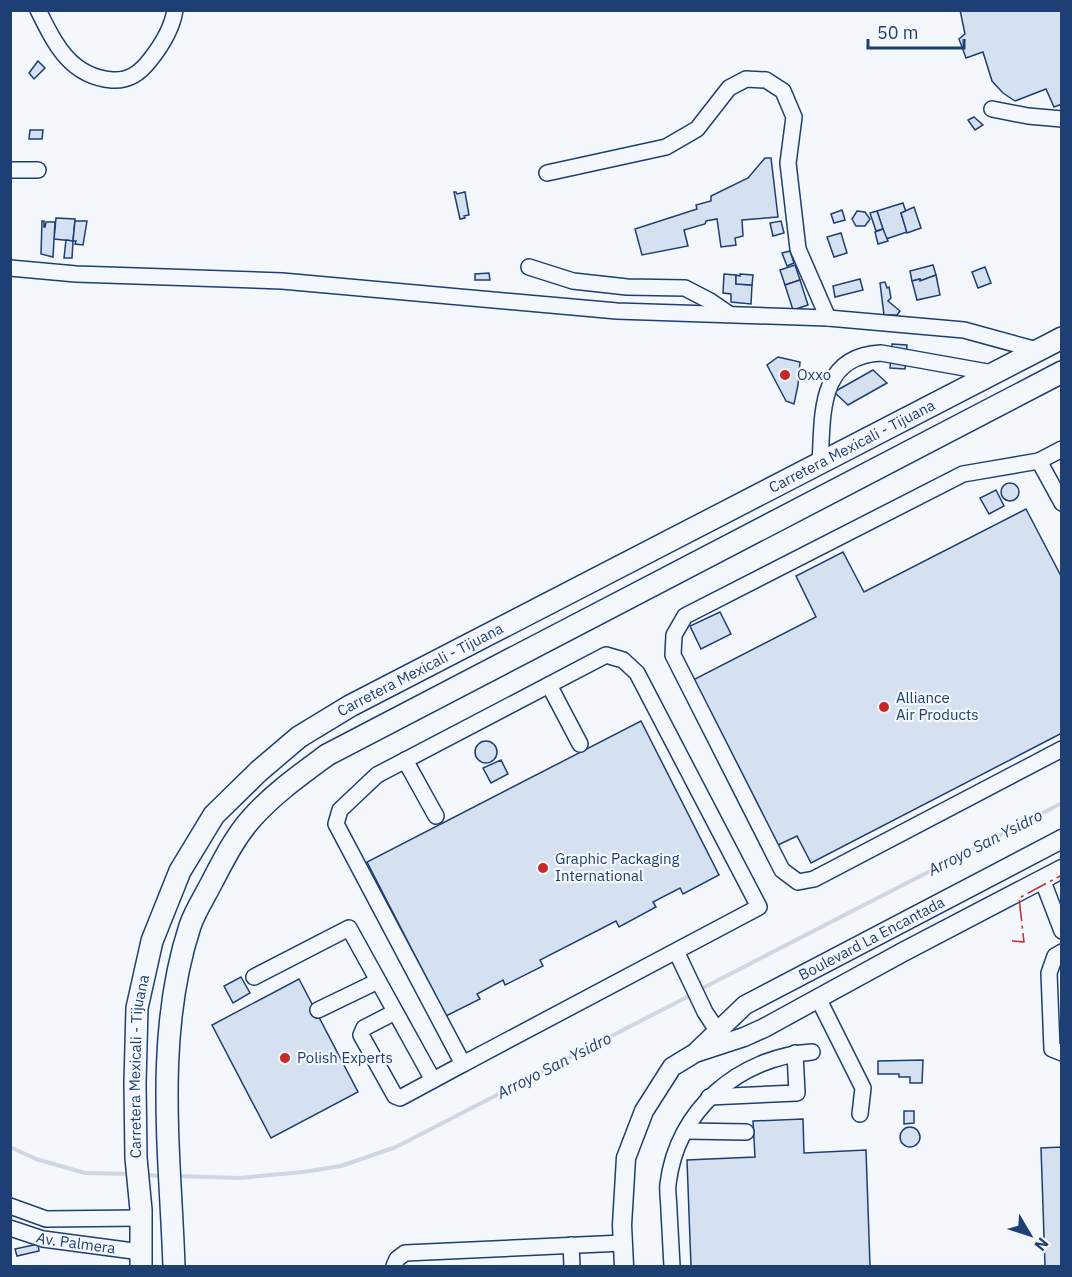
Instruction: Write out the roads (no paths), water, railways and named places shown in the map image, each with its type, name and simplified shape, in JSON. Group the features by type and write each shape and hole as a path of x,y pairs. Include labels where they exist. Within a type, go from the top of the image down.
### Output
{"highway":[{"name":"Carretera Mexicali - Tijuana","path":"141,1259 136,1158 137,1008 152,941 180,871 214,815 259,771 299,737 350,706 1062,338"},
{"name":"Carretera Mexicali - Tijuana","path":"174,1266 168,1154 167,1060 175,979 190,924 224,860 249,820 284,787 327,755 1062,372"}],"main road":[{"name":"Boulevard La Encantada","path":"721,1037 745,1005 1062,839"},
{"name":"Boulevard La Encantada","path":"624,1266 626,1158 644,1111 672,1067 721,1037 764,1028 1062,869"}],"street":[{"path":"38,10 56,45 72,63 88,75 123,81 142,71 154,55 173,24 175,10"},
{"path":"547,173 666,147 697,129 729,88 746,79 766,80 783,91 794,117 788,163 798,249 828,318"},
{"path":"992,109 1028,116 1062,119"},
{"path":"10,170 38,171"},
{"path":"529,267 573,281 627,287 685,288 729,314"},
{"path":"10,268 76,274 282,281 617,311 828,318 964,330 1037,350"},
{"path":"820,464 824,403 830,383 836,373 856,358 881,353 993,373"},
{"path":"1062,449 1039,461 963,474 685,616 674,635 673,655 782,870 798,882 814,879 1062,749"},
{"path":"1039,461 1062,503"},
{"path":"395,1012 364,1028 361,1035 391,1092 400,1098 759,907 637,674 623,660 606,655 405,760 377,775 340,810 336,824 463,1064"},
{"path":"549,685 580,744"},
{"path":"405,760 436,816"},
{"path":"1042,879 1062,931"},
{"path":"254,976 349,928 433,1080"},
{"path":"676,951 705,1012 721,1037"},
{"path":"1062,952 1055,956 1049,973 1052,1049 1062,1053"},
{"path":"318,1010 378,981"},
{"path":"818,998 863,1088 860,1114"},
{"path":"672,1266 668,1184 676,1151 686,1131 710,1097 730,1080 768,1059 812,1052"},
{"path":"710,1097 797,1092 795,1053"},
{"path":"686,1131 746,1132"},
{"name":"Av. Palmera","path":"10,1206 46,1219 140,1214"},
{"path":"43,1239 39,1226 46,1219"},
{"name":"Av. Palmera","path":"10,1228 43,1239 141,1259"},
{"path":"394,1266 397,1258 405,1253 623,1243"},
{"path":"572,1245 572,1266"}],"waterway":[{"name":"Arroyo San Ysidro","path":"699,990 1062,803"},
{"name":"Arroyo San Ysidro","path":"177,1176 239,1178 303,1172 341,1166 396,1147 693,994"},
{"name":"Arroyo San Ysidro","path":"10,1147 36,1159 85,1173 131,1174"},
{"name":"Arroyo San Ysidro","path":"144,1175 164,1176"}],"place":[{"name":"Oxxo","path":"785,375"},
{"name":"Alliance Air Products","path":"884,707"},
{"name":"Graphic Packaging International","path":"543,868"},
{"name":"Polish Experts","path":"285,1058"}]}
